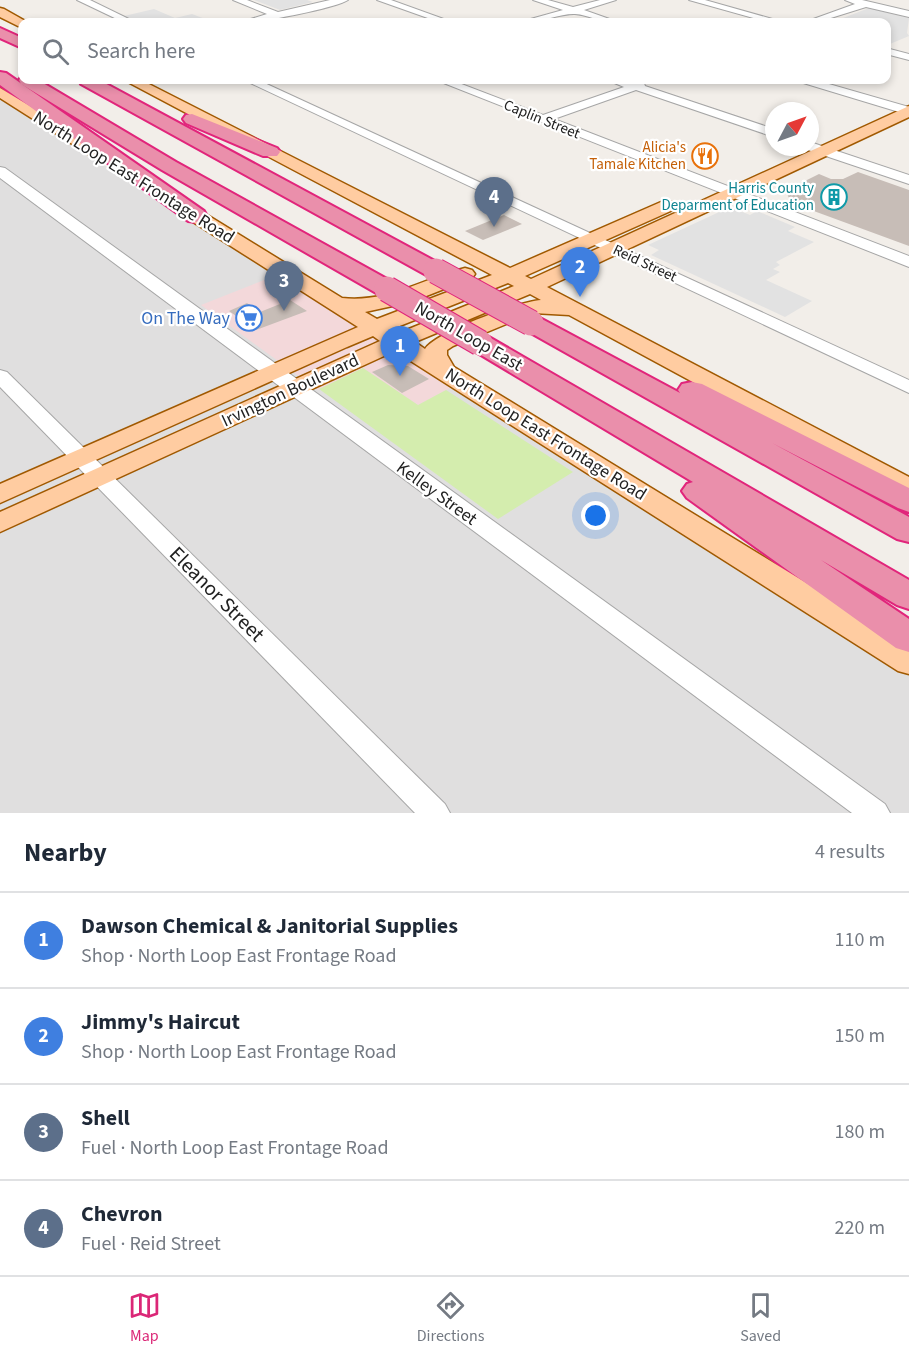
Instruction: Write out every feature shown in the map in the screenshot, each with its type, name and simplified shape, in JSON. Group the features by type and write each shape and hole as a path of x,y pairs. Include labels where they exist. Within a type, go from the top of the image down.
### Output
{"highway":[{"path":"0,32 18,41"},
{"path":"0,64 18,75"},
{"path":"0,77 196,216"},
{"name":"North Loop East","path":"34,84 170,166 480,343 909,596"},
{"path":"94,84 399,251 454,265 539,319 909,531"},
{"path":"112,84 270,152"},
{"path":"539,319 909,501"},
{"path":"511,362 909,639"}],"main road":[{"path":"0,12 18,22"},
{"path":"139,84 270,152 454,265 471,270 382,304 355,307 335,303"},
{"name":"North Loop East Frontage Road","path":"0,92 909,662"},
{"name":"Irvington Boulevard","path":"819,144 909,96"},
{"name":"Irvington Boulevard","path":"819,145 909,111"},
{"name":"Irvington Boulevard","path":"0,523 293,388 386,335 509,276 778,156"},
{"name":"Irvington Boulevard","path":"0,494 272,372 530,287 732,194 798,156"},
{"path":"454,265 509,276 909,488"},
{"path":"446,372 436,355 436,348 445,341 528,308 556,307 581,315"}],"street":[{"path":"82,0 121,18"},
{"path":"238,0 286,18"},
{"path":"264,18 342,0"},
{"path":"382,0 435,18"},
{"path":"538,0 599,18"},
{"path":"547,18 611,0"},
{"path":"694,0 763,18"},
{"path":"850,0 909,14"},
{"path":"822,18 865,4"},
{"path":"891,52 909,57"},
{"name":"Reid Street","path":"259,84 909,387"},
{"name":"Caplin Street","path":"452,84 909,262"},
{"path":"629,84 765,130"},
{"path":"543,119 642,84"},
{"path":"818,84 909,111"},
{"path":"819,147 909,180"},
{"name":"Kelley Street","path":"0,171 875,813"},
{"name":"Eleanor Street","path":"0,376 435,813"}],"shaded area":[{"path":"254,0 307,0 313,2 280,10"},
{"path":"869,8 909,18 907,33 909,36 891,44 891,18 843,18"},
{"path":"154,9 175,18 129,18 124,16"},
{"path":"192,14 202,18 175,18"},
{"path":"0,99 909,676 909,813 0,813"},
{"path":"730,207 750,215 757,211 795,227 788,231 814,242 776,262 780,265 773,269 780,272 766,280 812,301 785,317 651,255 659,250 648,245"},
{"path":"279,274 454,386 418,405 363,368 318,390 201,305"}],"green space":[{"path":"363,368 418,405 446,390 573,472 498,519 319,389"}],"building":[{"path":"858,172 909,190 909,246 792,203 788,196 787,190 819,174 831,179 843,179"},
{"path":"504,215 522,224 483,240 465,231"},
{"path":"290,300 307,311 256,330 229,311 247,303 260,312"},
{"path":"388,365 408,366 429,379 402,393 372,372"}],"place":[{"name":"Alicia's Tamale Kitchen","path":"705,156"},
{"name":"Harris County Deparment of Education","path":"834,197"},
{"name":"Chevron","path":"494,227"},
{"name":"Jimmy's Haircut","path":"580,297"},
{"name":"Shell","path":"284,311"},
{"name":"On The Way","path":"249,318"},
{"name":"Dawson Chemical & Janitorial Supplies","path":"400,376"}]}
